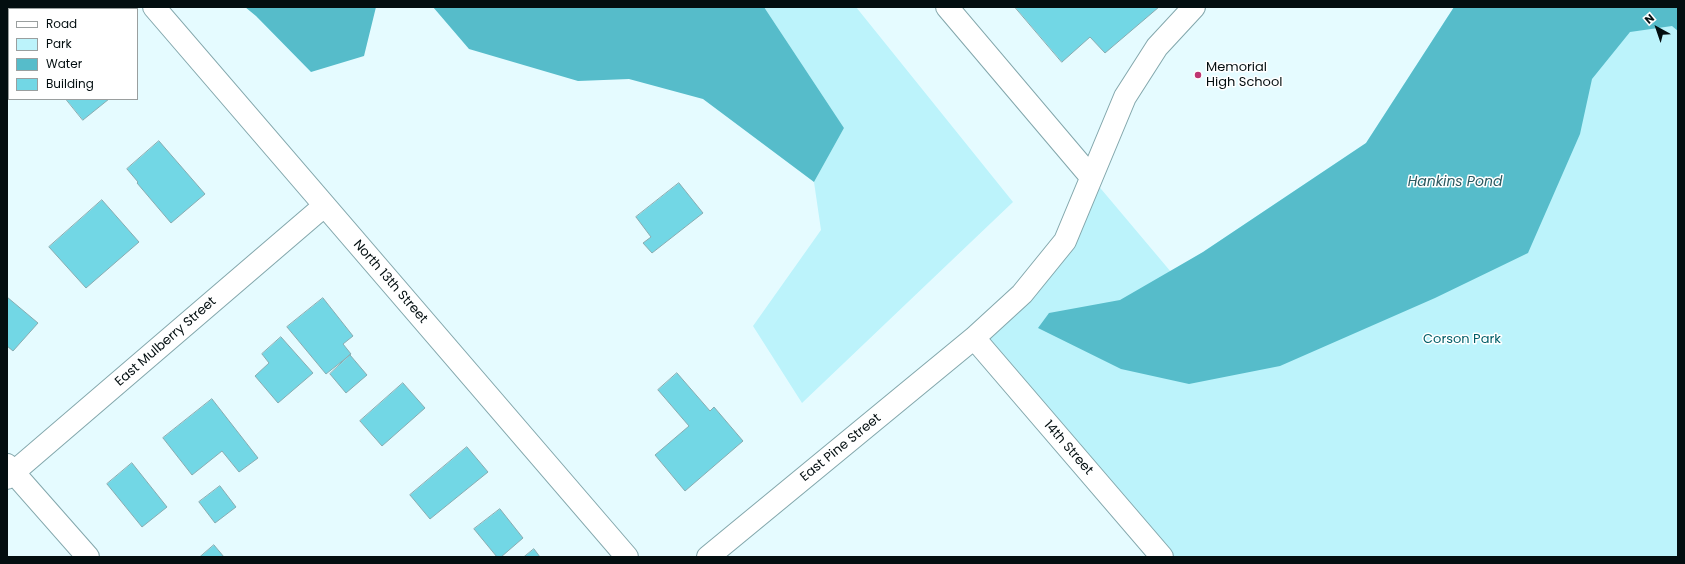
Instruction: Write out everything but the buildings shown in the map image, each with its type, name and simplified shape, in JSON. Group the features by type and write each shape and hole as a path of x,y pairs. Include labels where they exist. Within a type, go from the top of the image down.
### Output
{"street":[{"name":"North 13th Street","path":"154,7 627,557"},
{"path":"948,7 1091,177"},
{"name":"East Pine Street","path":"708,557 974,338 1022,294 1065,241 1125,97 1157,47 1194,7"},
{"name":"East Mulberry Street","path":"9,472 324,206"},
{"name":"14th Street","path":"974,338 1162,557"},
{"path":"9,472 88,557"}],"green space":[{"path":"764,7 856,7 1013,202 802,403 753,326 821,230 814,182 844,128"},
{"name":"Corson Park","path":"1454,7 1678,7 1678,557 1162,557 974,338 1022,294 1091,177 1171,272 1366,143"}],"water":[{"path":"245,7 376,7 364,56 311,72 256,16"},
{"path":"433,7 764,7 844,128 814,182 703,99 629,79 578,81 469,49"},
{"name":"Hankins Pond","path":"1454,7 1678,7 1678,31 1672,26 1630,32 1592,79 1580,134 1528,253 1435,298 1280,366 1189,384 1121,369 1038,328 1049,313 1120,300 1203,252 1366,143"}],"place":[{"name":"Memorial High School","path":"1198,75"}]}
